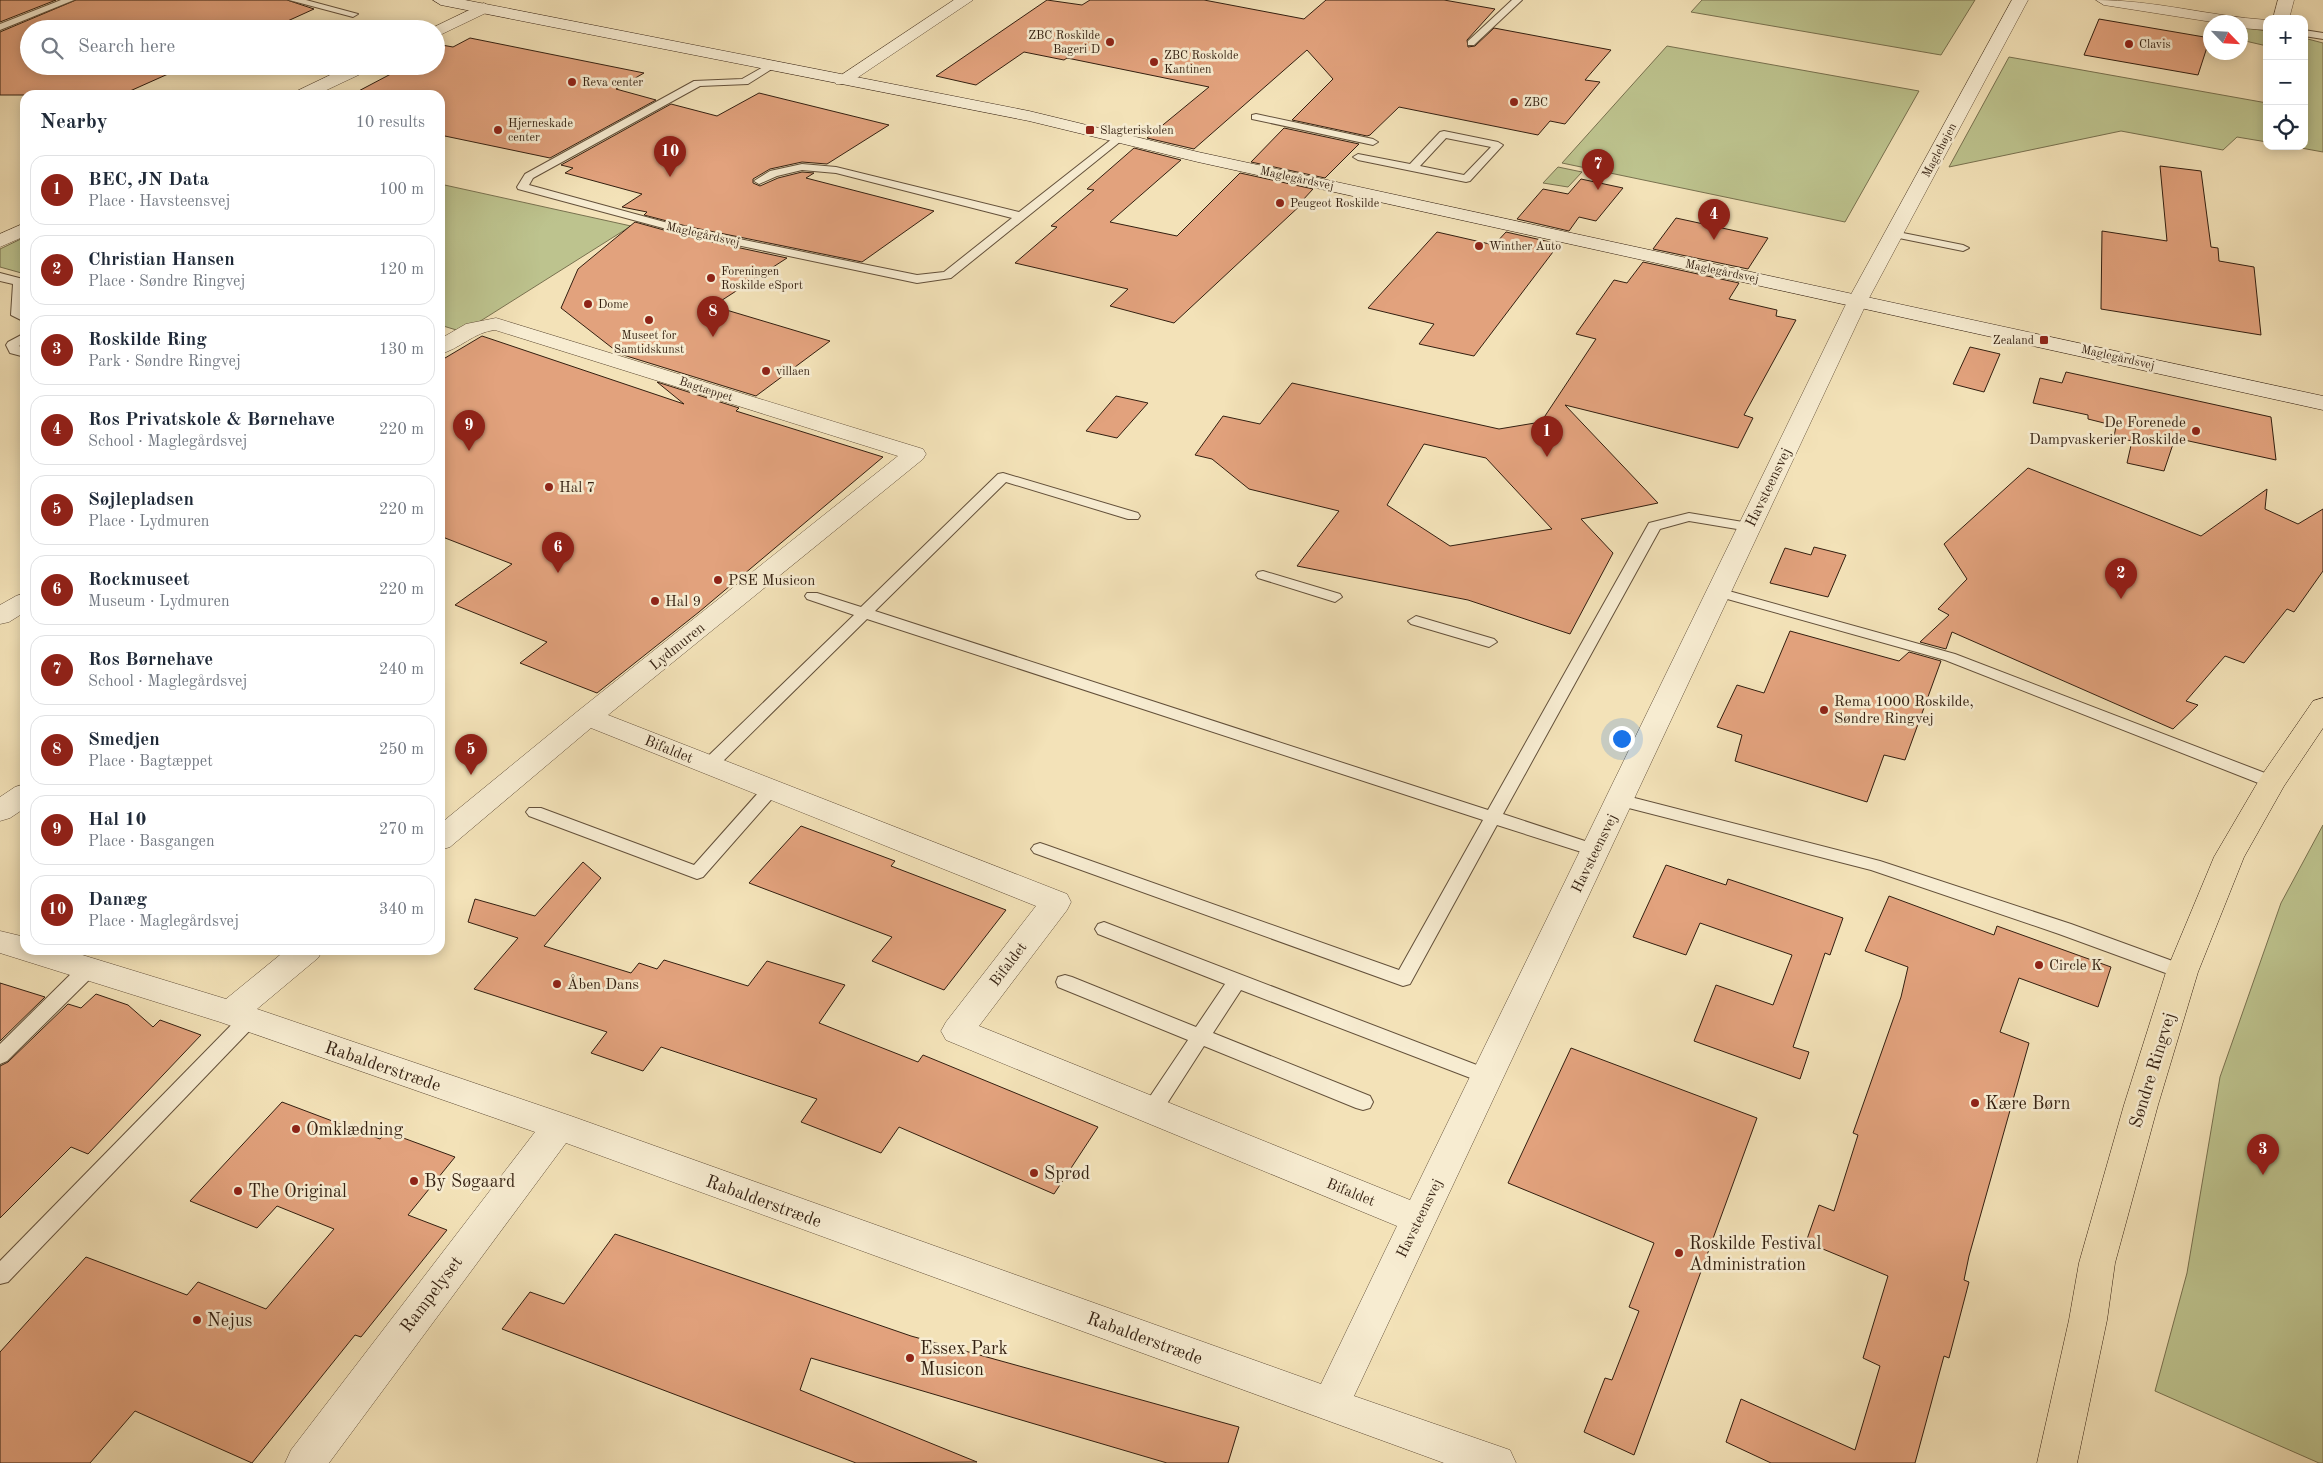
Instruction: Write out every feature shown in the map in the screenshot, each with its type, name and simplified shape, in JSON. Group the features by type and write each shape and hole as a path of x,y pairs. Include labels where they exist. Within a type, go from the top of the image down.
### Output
{"main road":[{"name":"Søndre Ringvej","path":"2057,1463 2088,1320 2097,1263 2141,1105 2182,972 2229,857 2272,782 2323,707"}],"street":[{"name":"Maglegårdsvej","path":"441,0 1029,116 1198,157 2323,403"},
{"path":"842,80 965,0"},
{"name":"Maglehøjen","path":"1858,300 2020,0"},
{"path":"2104,0 2203,17"},
{"path":"2283,15 2286,0"},
{"path":"445,27 484,8"},
{"path":"2248,24 2263,26"},
{"path":"313,90 344,75"},
{"path":"0,241 20,231"},
{"name":"Havsteensvej","path":"1330,1405 1858,300"},
{"name":"Bagtæppet","path":"445,345 474,328 486,324 496,324 915,454"},
{"name":"Lydmuren","path":"445,836 582,722 915,454"},
{"path":"0,616 20,603"},
{"name":"Bifaldet","path":"582,722 709,765 1056,902 957,1031 1418,1219"},
{"path":"0,811 20,797"},
{"path":"0,942 20,948"},
{"name":"Rabalderstræde","path":"45,955 240,1016 559,1126 1330,1405 1496,1463"},
{"path":"240,1016 302,955"},
{"name":"Rampelyset","path":"305,1463 559,1126"}],"lane":[{"path":"0,28 69,0"},
{"path":"294,0 353,14"},
{"path":"1471,43 1517,0"},
{"path":"2308,34 2323,36"},
{"name":"Maglegårdsvej","path":"772,64 744,82 698,83 529,176 522,186 689,232 918,279 946,275 1121,137"},
{"path":"1256,118 1373,142"},
{"path":"1358,157 1412,168 1466,179 1498,145 1444,134 1412,168"},
{"path":"759,181 774,173 802,167 836,170 1020,216"},
{"path":"1894,234 1963,248"},
{"path":"0,277 19,282 17,315 20,316"},
{"path":"20,340 12,345 14,350 20,352"},
{"path":"709,765 1003,477 1133,516"},
{"path":"1040,849 1403,979 1494,818 1654,526 1689,516 1749,527"},
{"path":"1263,575 1335,597"},
{"path":"1718,592 1950,657 2272,782"},
{"path":"812,596 1594,850"},
{"path":"1416,621 1489,642"},
{"path":"535,812 697,872 772,789"},
{"path":"1619,800 1874,865 2065,929 2182,972"},
{"path":"1104,929 1488,1077"},
{"path":"0,1056 88,969"},
{"path":"1152,1110 1237,981"},
{"path":"1066,982 1364,1102"},
{"path":"0,1275 240,1016"}],"green space":[{"path":"1702,0 1975,0 1941,55 1691,12"},
{"path":"2248,28 2263,30 2263,45 2248,42"},
{"path":"2308,39 2323,43 2323,152 2308,149"},
{"path":"1667,46 1919,91 1845,222 1562,163"},
{"path":"2009,57 2263,102 2263,141 2237,137 2223,150 2121,131 1949,167"},
{"path":"1558,167 1582,172 1568,187 1543,183"},
{"path":"445,185 631,226 463,332 445,327"},
{"path":"20,239 20,273 0,267 0,249"},
{"path":"2323,825 2323,1463 2319,1463 2155,1391 2187,1273 2220,1077 2281,903"}],"building":[{"path":"0,0 56,0 0,22"},
{"path":"76,0 287,0 314,9 290,20 28,20"},
{"path":"1047,0 1082,5 1090,0 1204,0 1304,19 1326,0 1444,0 1495,9 1467,40 1468,47 1475,46 1494,28 1611,50 1585,80 1600,82 1565,124 1550,121 1538,135 1399,107 1367,136 1292,120 1333,79 1307,50 1194,149 1147,138 1209,87 1067,58 1064,60 1024,52 976,85 936,76"},
{"path":"2099,19 2203,37 2203,60 2198,75 2084,55"},
{"path":"20,24 20,75 166,75 132,90 20,90 20,95 0,95 0,32"},
{"path":"470,38 644,73 616,89 656,100 550,158 445,136 445,90 360,90 389,75 445,75 445,46 453,47"},
{"path":"759,93 889,125 827,164 802,162 770,169 753,179 753,183 760,186 778,178 802,172 814,173 806,178 934,211 862,262 690,227 644,215 647,212 622,207 642,194 565,173 573,168 561,165 671,104 717,116"},
{"path":"1284,128 1359,144 1325,178 1251,162"},
{"path":"1134,148 1181,160 1110,222 1177,236 1240,173 1313,189 1302,201 1304,202 1174,323 1110,306 1128,289 1015,263 1057,227 1051,226 1094,190 1087,189"},
{"path":"2160,166 2201,171 2211,247 2218,248 2219,261 2254,267 2261,335 2101,309 2102,231 2167,241"},
{"path":"1581,179 1623,188 1596,221 1579,217 1569,231 1517,219 1543,189 1568,194"},
{"path":"1676,218 1768,238 1748,269 1653,249"},
{"path":"635,222 689,237 787,258 713,306 830,341 756,396 620,354 561,308 578,269"},
{"path":"1437,232 1494,245 1506,232 1559,244 1474,356 1419,344 1434,324 1368,308"},
{"path":"1643,262 1739,283 1729,299 1777,310 1776,316 1796,320 1744,415 1753,418 1738,448 1565,405 1658,503 1581,519 1613,553 1570,634 1468,600 1297,566 1339,511 1249,489 1212,459 1195,455 1223,416 1260,424 1292,383 1499,429 1541,422 1596,339 1576,334 1614,280 1627,283","holes":["1424,444 1486,458 1552,529 1450,546 1387,505"]},
{"path":"482,336 684,404 657,382 739,408 736,411 883,457 699,612 597,693 520,663 547,642 455,605 512,564 445,538 445,358"},
{"path":"1970,347 2000,354 1984,392 1953,384"},
{"name":"De Forenede Dampvaskerier Roskilde","path":"2066,372 2271,417 2276,460 2175,438 2164,471 2127,463 2132,441 2114,437 2116,426 2088,419 2088,415 2033,403 2040,378 2062,383"},
{"path":"1116,396 1148,403 1117,438 1086,431"},
{"path":"2028,468 2201,536 2267,489 2265,509 2298,524 2323,509 2323,571 2294,612 2287,609 2244,663 2225,656 2186,701 2198,705 2173,729 1952,632 1946,649 1920,642 1949,615 1938,609 1967,579 1944,544"},
{"path":"1814,547 1846,555 1828,597 1770,583 1785,548 1811,555"},
{"name":"Rema 1000 Roskilde, Søndre Ringvej","path":"1790,631 1899,661 1909,652 1941,661 1905,760 1884,755 1867,802 1735,761 1742,735 1717,727 1737,685 1764,693"},
{"path":"801,826 895,861 891,866 1006,910 944,990 872,961 892,937 749,883"},
{"path":"583,862 601,878 544,946 631,973 639,963 657,969 664,960 748,986 767,961 845,985 819,1023 918,1062 923,1055 1098,1127 1054,1194 899,1127 881,1153 801,1122 817,1099 661,1047 643,1071 591,1053 607,1032 474,989 518,938 468,922 475,899 535,916"},
{"path":"1666,865 1726,885 1728,879 1843,918 1830,955 1825,953 1793,1047 1809,1052 1800,1079 1694,1041 1716,985 1773,1005 1792,955 1700,923 1686,955 1633,937"},
{"path":"1889,896 1994,935 1997,926 2111,967 2098,1007 2019,978 2000,1032 2029,1043 1969,1256 1964,1280 1969,1282 1949,1358 1944,1356 1915,1463 1771,1463 1726,1442 1741,1399 1855,1450 1880,1366 1863,1358 1888,1276 1806,1242 1819,1205 1834,1211 1858,1135 1853,1133 1901,997 1908,967 1865,951"},
{"path":"0,983 45,997 0,1041"},
{"path":"96,994 128,1005 153,1027 160,1020 201,1035 88,1154 71,1147 0,1218 0,1066 8,1062 68,1004 81,1008"},
{"name":"Roskilde Festival Administration","path":"1571,1048 1757,1118 1634,1455 1584,1432 1605,1378 1612,1380 1639,1311 1629,1307 1654,1243 1508,1183"},
{"path":"282,1102 380,1139 387,1132 455,1157 408,1215 447,1230 361,1337 355,1335 252,1463 135,1411 90,1463 0,1463 0,1352 86,1257 187,1295 198,1282 266,1309 334,1229 277,1206 257,1228 190,1201"},
{"path":"615,1234 911,1336 1239,1427 1228,1463 1167,1463 811,1358 800,1390 977,1462 856,1463 502,1329 530,1292 564,1304"}],"place":[{"name":"ZBC Roskilde Bageri D","path":"1110,42"},
{"name":"Clavis","path":"2129,44"},
{"name":"ZBC Roskolde Kantinen","path":"1154,62"},
{"name":"Reva center","path":"572,82"},
{"name":"ZBC","path":"1514,102"},
{"name":"Hjerneskade center","path":"498,130"},
{"name":"Slagteriskolen","path":"1090,130"},
{"name":"Danæg","path":"670,177"},
{"name":"Ros Børnehave","path":"1598,190"},
{"name":"Peugeot Roskilde","path":"1280,203"},
{"name":"Ros Privatskole & Børnehave","path":"1714,240"},
{"name":"Winther Auto","path":"1479,246"},
{"name":"Foreningen Roskilde eSport","path":"711,278"},
{"name":"Dome","path":"588,304"},
{"name":"Museet for Samtidskunst","path":"649,320"},
{"name":"Smedjen","path":"713,337"},
{"name":"Zealand","path":"2044,340"},
{"name":"villaen","path":"766,371"},
{"name":"De Forenede Dampvaskerier Roskilde","path":"2196,431"},
{"name":"Hal 10","path":"469,451"},
{"name":"BEC, JN Data","path":"1547,457"},
{"name":"Hal 7","path":"549,487"},
{"name":"Rockmuseet","path":"558,573"},
{"name":"PSE Musicon","path":"718,580"},
{"name":"Christian Hansen","path":"2121,599"},
{"name":"Hal 9","path":"655,601"},
{"name":"Rema 1000 Roskilde, Søndre Ringvej","path":"1824,710"},
{"name":"Søjlepladsen","path":"471,775"},
{"name":"Circle K","path":"2039,965"},
{"name":"Åben Dans","path":"557,984"},
{"name":"Kære Børn","path":"1975,1103"},
{"name":"Omklædning","path":"296,1129"},
{"name":"Sprød","path":"1034,1173"},
{"name":"Roskilde Ring","path":"2263,1175"},
{"name":"By Søgaard","path":"414,1181"},
{"name":"The Original","path":"238,1191"},
{"name":"Roskilde Festival Administration","path":"1679,1253"},
{"name":"Nejus","path":"197,1320"},
{"name":"Essex Park Musicon","path":"910,1358"}]}
